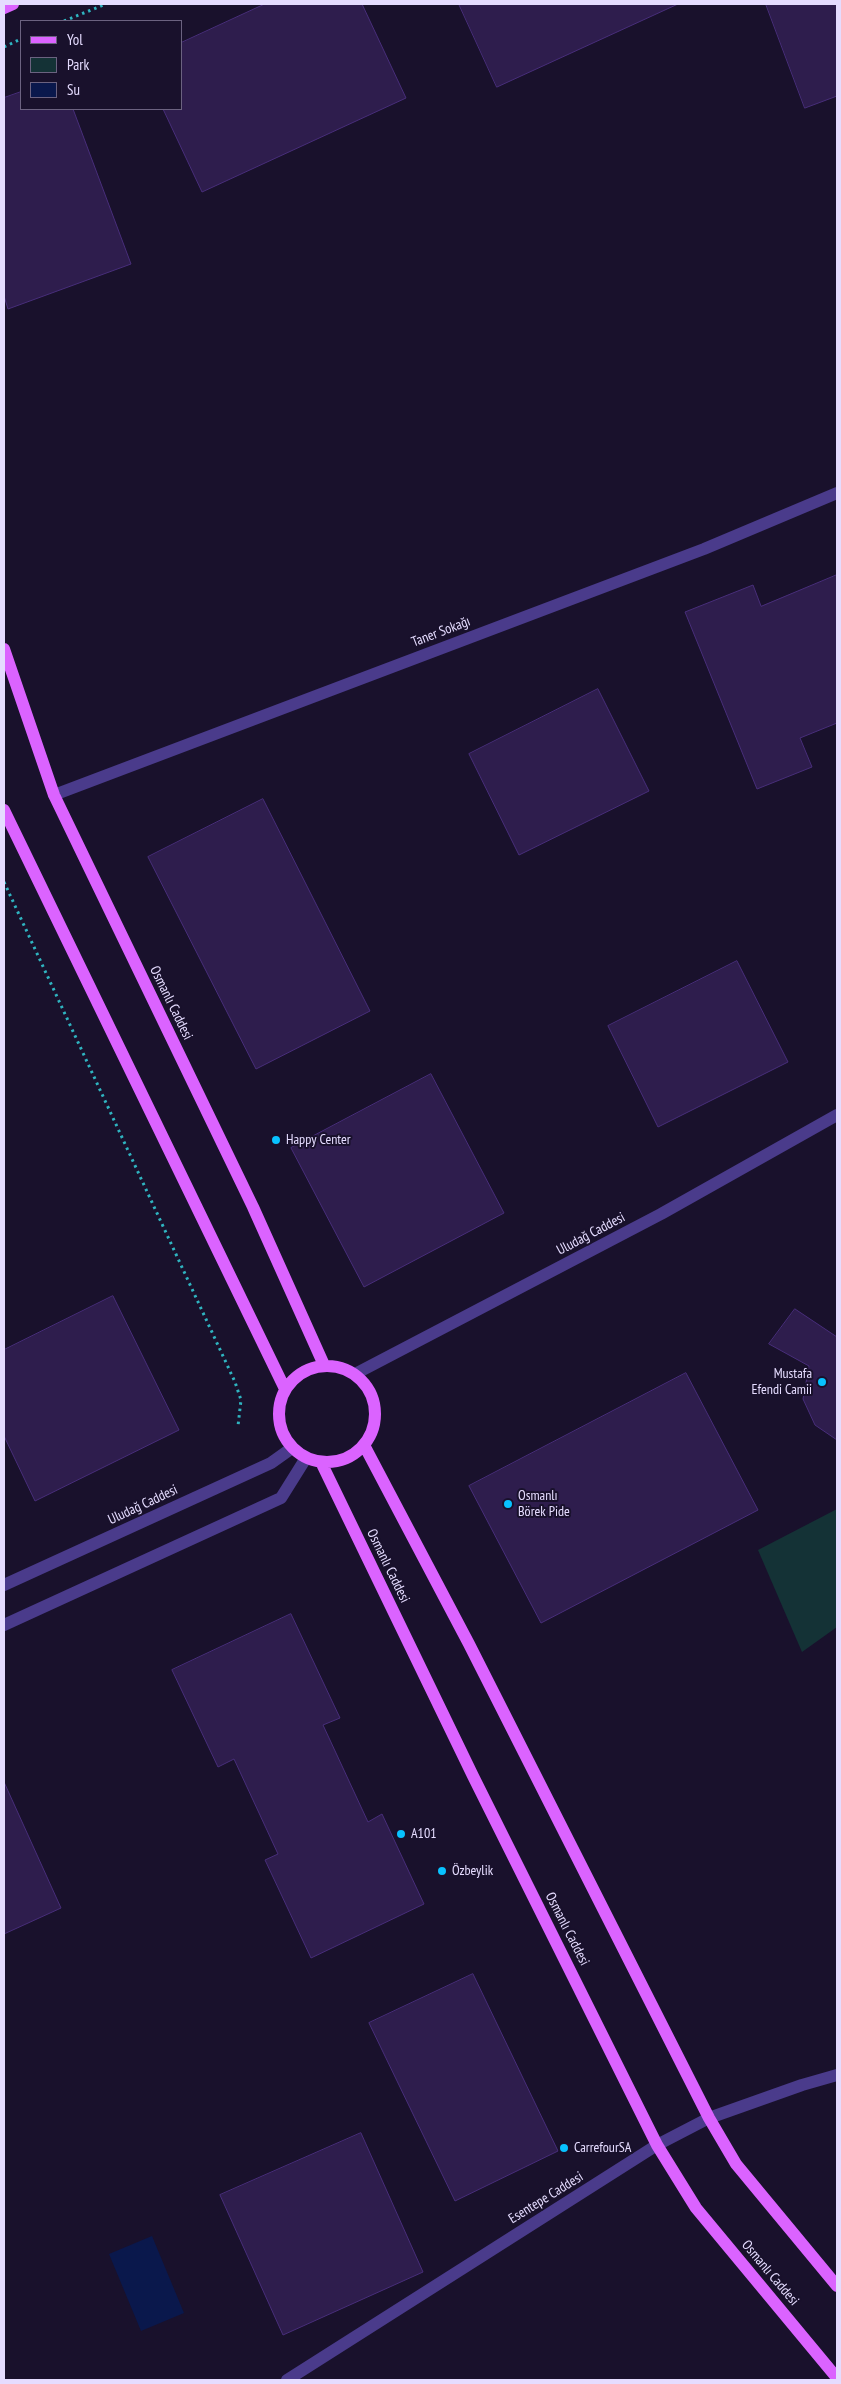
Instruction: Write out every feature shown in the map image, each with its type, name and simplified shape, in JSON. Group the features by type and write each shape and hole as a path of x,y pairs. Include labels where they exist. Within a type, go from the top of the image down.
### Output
{"main road":[{"path":"4,8 13,4"},
{"name":"Osmanlı Caddesi","path":"4,649 54,795 248,1198 324,1365"},
{"path":"4,810 284,1389"},
{"path":"324,1365 340,1367 355,1374 366,1385 374,1407 373,1431 364,1445 352,1455 337,1461 321,1462 306,1458 292,1448 283,1435 279,1420 279,1404 284,1389 295,1376 309,1368 324,1365"},
{"path":"364,1445 469,1644 709,2118 736,2164 837,2286"},
{"name":"Osmanlı Caddesi","path":"321,1462 473,1776 657,2145 696,2208 837,2378"}],"street":[{"name":"Taner Sokağı","path":"54,795 704,549 837,493"},
{"name":"Uludağ Caddesi","path":"355,1374 661,1214 837,1115"},
{"name":"Uludağ Caddesi","path":"4,1585 271,1463 292,1448"},
{"path":"4,1625 281,1498 306,1458"},
{"name":"Esentepe Caddesi","path":"287,2380 657,2145 709,2118 802,2085 837,2075"}],"path":[{"path":"66,20 106,4"},
{"path":"4,47 20,39"},
{"path":"4,882 234,1382 241,1400 238,1426"}],"green space":[{"path":"837,1509 837,1627 802,1652 758,1550"}],"water":[{"path":"152,2236 184,2313 141,2331 109,2254"}],"building":[{"path":"265,4 362,4 406,98 202,192 163,110 182,110 182,43"},
{"path":"459,4 678,4 497,87"},
{"path":"766,4 837,4 837,96 805,108"},
{"path":"20,92 20,110 73,110 131,264 8,309 4,296 4,98"},
{"path":"837,575 837,723 800,738 812,767 757,789 685,612 753,585 761,606"},
{"path":"598,689 649,791 519,855 469,754"},
{"path":"263,799 370,1011 256,1069 148,857"},
{"path":"737,961 788,1062 658,1127 608,1026"},
{"path":"431,1074 504,1213 364,1287 291,1148"},
{"path":"113,1296 179,1430 35,1501 4,1436 4,1350"},
{"name":"Mustafa Efendi Camii","path":"795,1309 837,1337 837,1440 815,1425 803,1399 809,1366 769,1344"},
{"path":"686,1373 758,1510 541,1623 469,1486"},
{"path":"291,1614 340,1718 323,1725 368,1822 382,1814 424,1904 311,1958 265,1860 278,1854 234,1759 218,1767 172,1670"},
{"path":"4,1782 61,1908 4,1934"},
{"path":"473,1974 558,2151 455,2201 369,2023"},
{"path":"361,2133 423,2272 283,2335 220,2195"}],"place":[{"name":"Happy Center","path":"276,1140"},
{"name":"Mustafa Efendi Camii","path":"822,1382"},
{"name":"Osmanlı Börek Pide","path":"508,1504"},
{"name":"A101","path":"401,1834"},
{"name":"Özbeylik","path":"442,1871"},
{"name":"CarrefourSA","path":"564,2148"}]}
